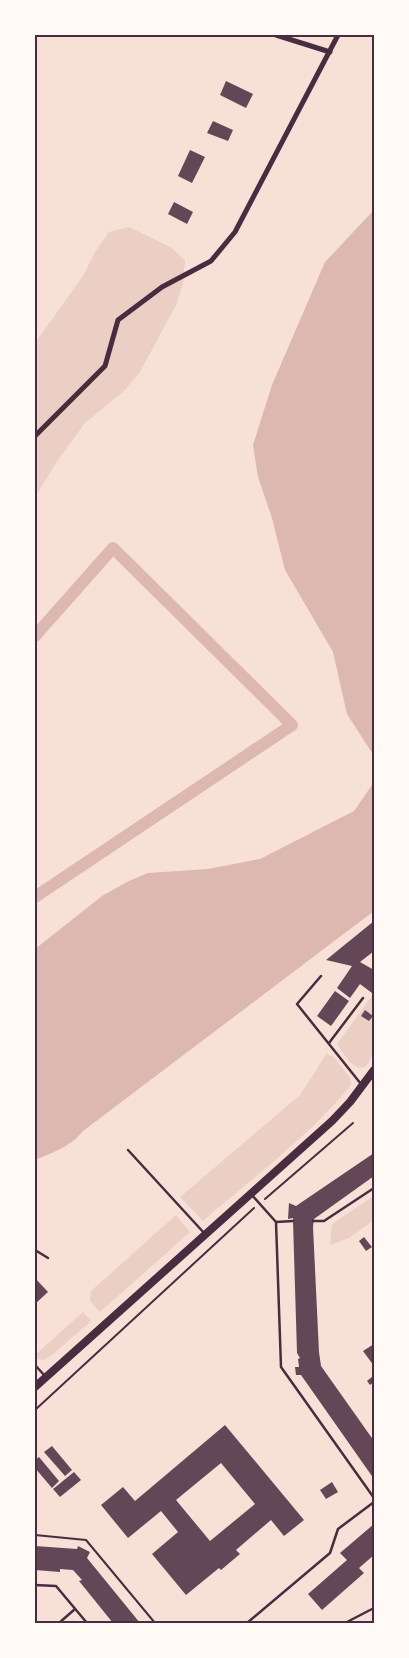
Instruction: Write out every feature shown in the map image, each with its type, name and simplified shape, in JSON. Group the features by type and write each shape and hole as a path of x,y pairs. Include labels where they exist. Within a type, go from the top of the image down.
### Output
{"main road":[{"path":"35,1387 332,1121 350,1102 374,1070"}],"street":[{"path":"276,35 330,52"},
{"path":"35,436 105,366 118,320 162,287 211,261 235,232 338,35"}],"lane":[{"path":"321,976 297,1004 362,1085"},
{"path":"329,1043 363,998"},
{"path":"128,1150 206,1235"},
{"path":"313,1221 324,1221 374,1188"},
{"path":"247,1623 330,1553 338,1529 374,1500 281,1367 276,1222 250,1194"},
{"path":"276,1222 293,1221"},
{"path":"35,1250 48,1258"},
{"path":"35,1365 46,1377"},
{"path":"35,1585 56,1586 87,1623"},
{"path":"345,1623 374,1608"},
{"path":"59,1623 75,1609"}],"path":[{"path":"35,1410 259,1204 353,1123"},
{"path":"35,1535 86,1540 155,1623"}],"shaded area":[{"path":"374,210 374,756 347,714 333,652 285,570 272,518 258,477 253,445 272,385 325,262"},
{"path":"129,227 170,247 185,260 183,284 176,305 140,372 123,392 85,423 58,460 35,497 35,343 83,276 95,252 109,232"},
{"path":"374,782 374,911 83,1131 73,1141 35,1160 35,949 102,896 129,881 148,873 208,869 260,859 354,811"},
{"path":"374,993 374,1039 369,1062 363,1068 352,1064 337,1044"},
{"path":"327,1053 330,1056 332,1055 350,1077 351,1085 300,1139 203,1221 180,1197 300,1095"},
{"path":"374,1196 374,1220 349,1238 330,1245 332,1224"},
{"path":"176,1215 190,1232 100,1312 90,1301 91,1291"},
{"path":"83,1312 91,1321 51,1356 43,1360 35,1358 35,1355"}],"building":[{"path":"226,81 253,94 246,108 220,95"},
{"path":"213,121 233,130 228,141 207,133"},
{"path":"190,150 205,157 192,183 178,176"},
{"path":"174,202 193,212 187,224 168,214"},
{"path":"374,921 374,951 360,962 374,970 374,990 372,993 360,984 350,998 337,988 352,966 326,960"},
{"path":"335,991 349,1001 331,1026 317,1016"},
{"path":"365,1010 373,1016 369,1021 361,1016"},
{"path":"374,1153 374,1176 314,1219 313,1227 321,1366 374,1441 374,1479 301,1375 296,1375 295,1367 299,1367 298,1359 300,1358 297,1353 293,1218 288,1219 289,1203 296,1206"},
{"path":"364,1237 372,1247 366,1251 359,1241"},
{"path":"35,1278 48,1292 35,1304"},
{"path":"374,1344 374,1366 363,1351"},
{"path":"373,1376 374,1382 370,1385 367,1381"},
{"path":"225,1425 304,1520 284,1536 271,1520 236,1550 240,1554 221,1570 219,1568 186,1595 152,1554 178,1532 161,1511 128,1538 101,1505 123,1487 135,1501","holes":["221,1463 255,1504 210,1541 176,1500"]},
{"path":"52,1446 72,1470 65,1476 44,1452"},
{"path":"39,1457 59,1481 52,1488 35,1468 35,1460"},
{"path":"74,1472 81,1480 60,1497 53,1489"},
{"path":"332,1482 338,1492 326,1499 320,1490"},
{"path":"374,1524 374,1555 359,1568 364,1573 322,1610 308,1594 347,1560 340,1553"},
{"path":"35,1546 77,1549 78,1546 90,1552 87,1558 140,1623 113,1623 79,1581 82,1580 73,1570 60,1569 60,1572 35,1570"}],"waterway":[{"path":"35,636 113,548 292,725 35,897"}]}
